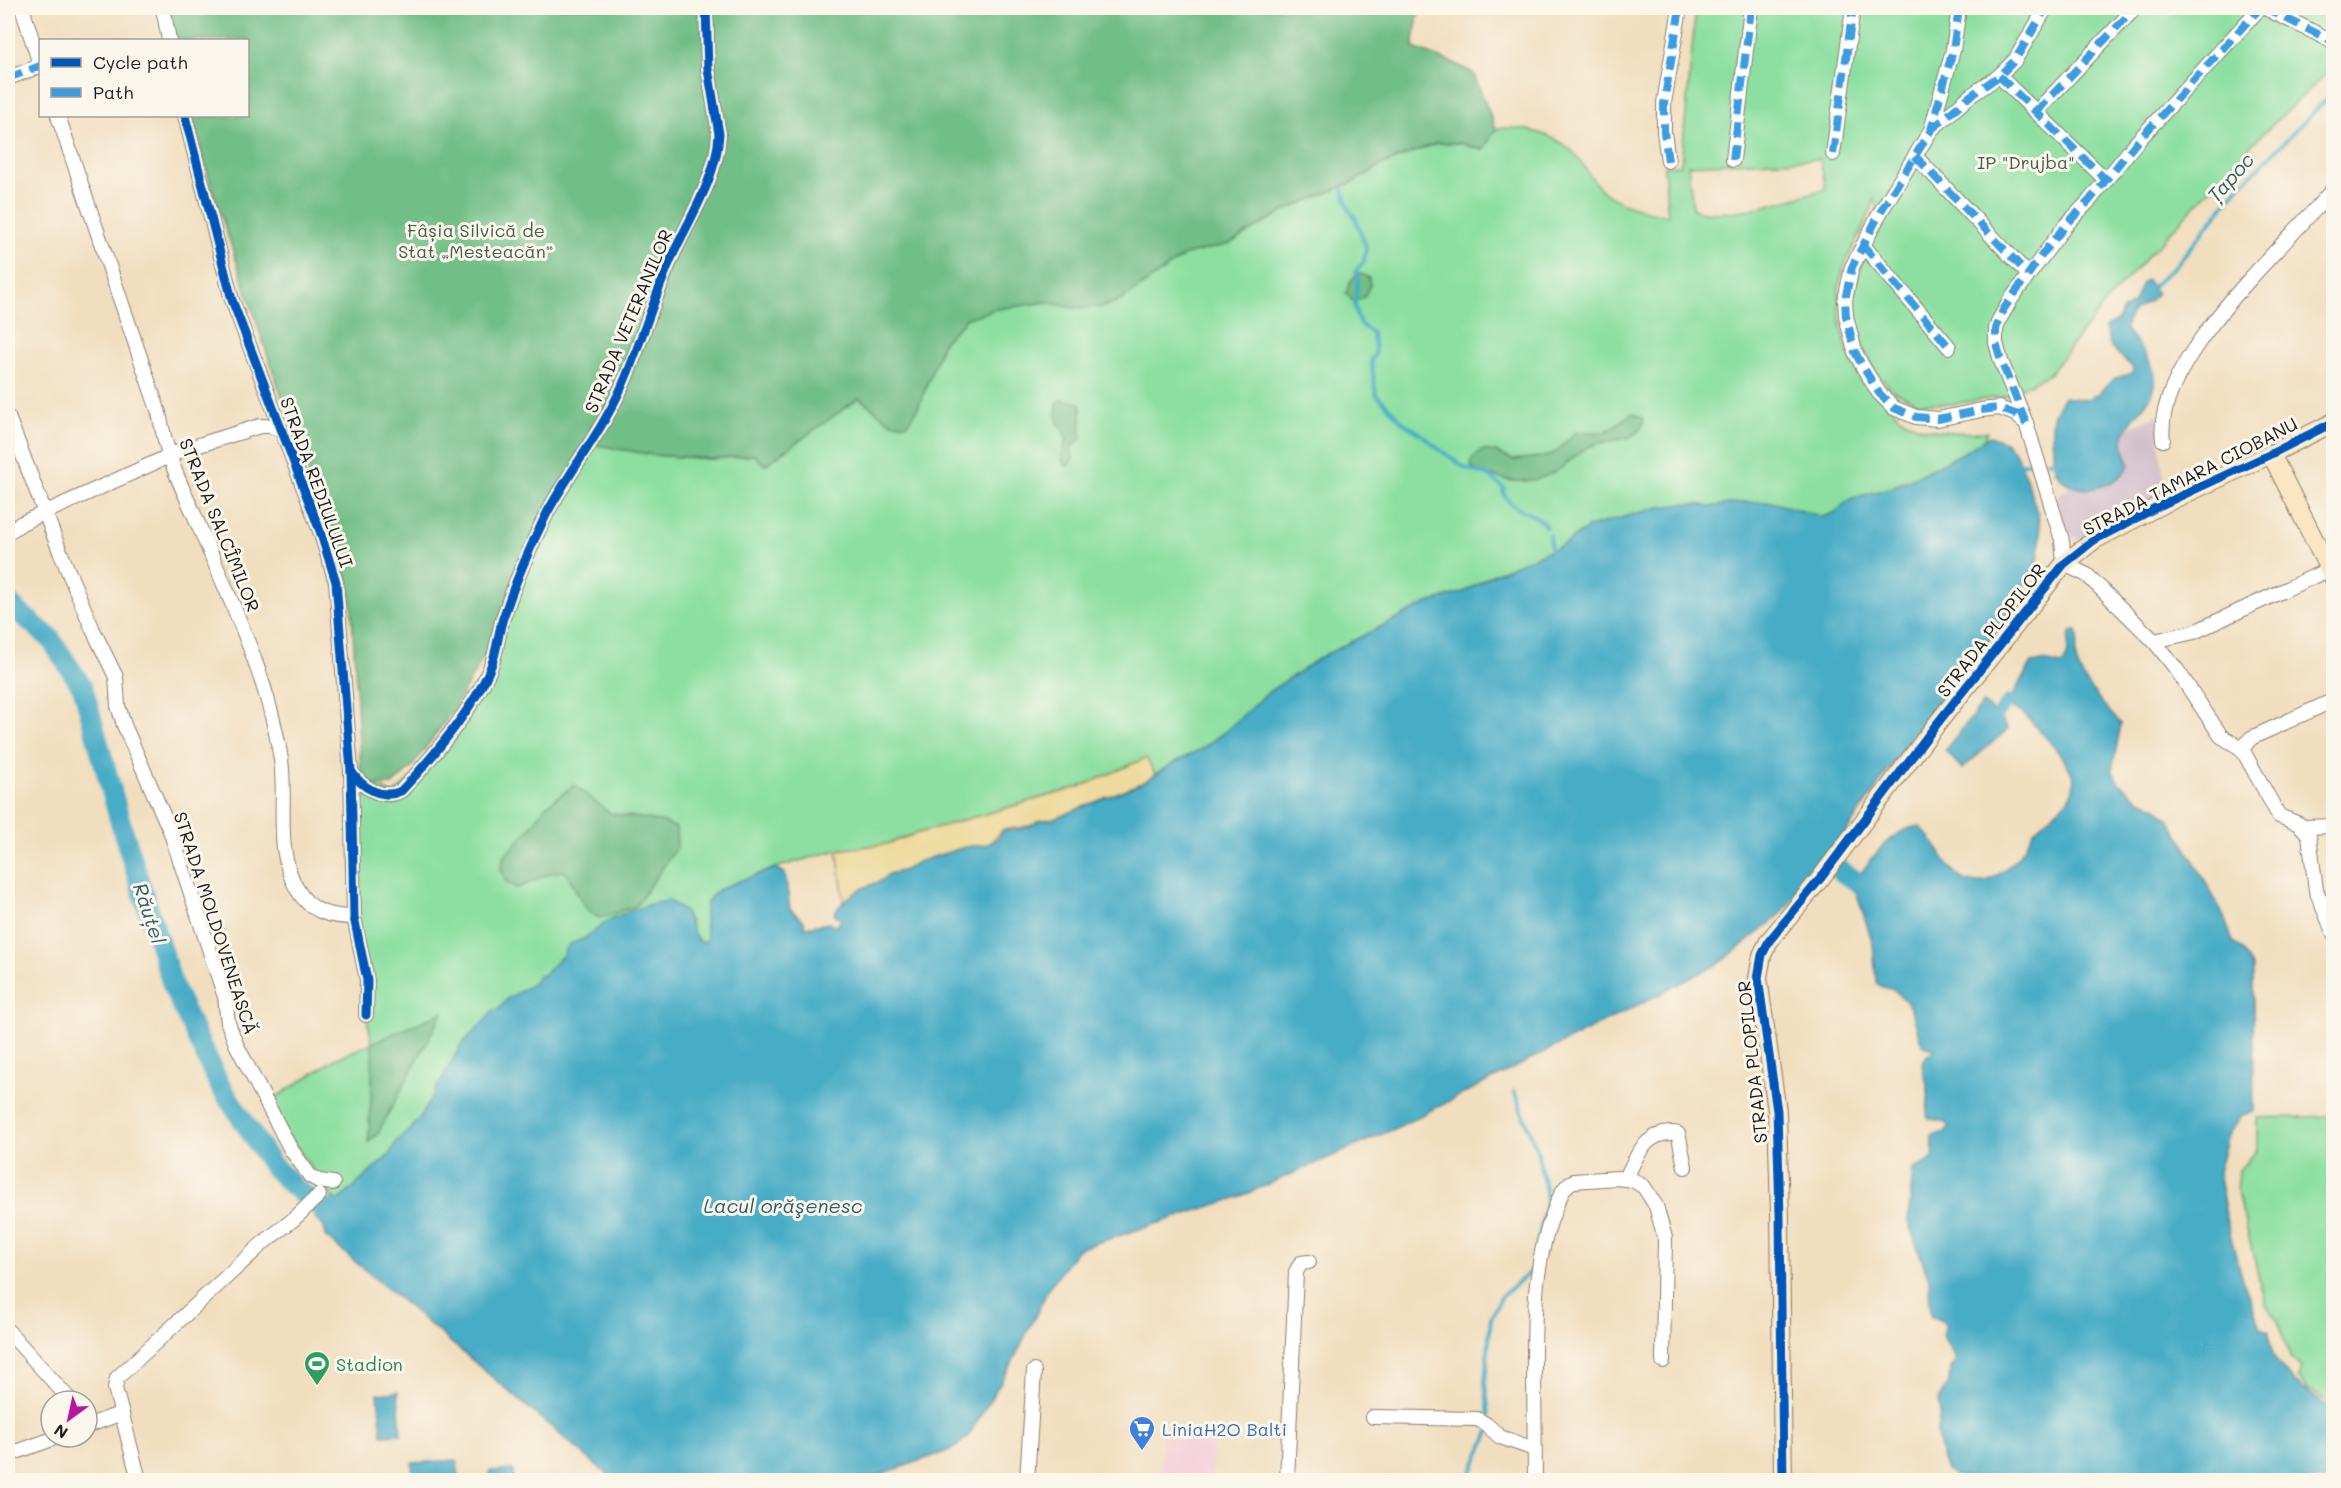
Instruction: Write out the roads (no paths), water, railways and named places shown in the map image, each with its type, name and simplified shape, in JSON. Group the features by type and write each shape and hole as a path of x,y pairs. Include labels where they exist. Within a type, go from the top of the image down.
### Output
{"street":[{"path":"22,8 39,62"},
{"path":"163,8 169,39"},
{"name":"STRADA VETERANILOR","path":"351,771 369,789 380,794 393,795 406,786 450,732 491,667 514,584 548,511 593,441 623,384 669,263 706,184 719,144 708,69 706,8"},
{"path":"1668,161 1664,132 1664,104 1680,8"},
{"path":"1733,160 1751,8"},
{"path":"1833,154 1853,8"},
{"path":"1959,8 1953,50 1931,130 1881,211 1863,245 1849,276 1845,300 1846,316 1856,352 1879,393 1894,408 1916,417 1938,419 1999,408 2014,414 2026,423"},
{"path":"1931,130 1970,96 1999,76 2015,60 2046,8"},
{"path":"2036,112 2134,8"},
{"path":"2334,42 2262,8 2135,144 2065,226 2003,310 1996,329 1996,343 2001,362 2026,423 2062,540 2064,564 2087,575 2154,642 2177,670 2221,736 2241,749 2279,816 2303,827 2334,826"},
{"path":"8,78 39,65"},
{"path":"1999,76 2106,180"},
{"name":"STRADA SALCÎMILOR","path":"58,117 159,413 170,457 249,643 267,698 281,762 284,846 289,872 306,902 315,909 339,917 354,917"},
{"name":"STRADA REDIULULUI","path":"185,117 232,300 320,531 336,582 351,771 354,917 367,980 366,1015"},
{"path":"1915,156 2028,274"},
{"path":"2163,440 2162,423 2166,400 2189,357 2228,306 2334,188"},
{"path":"1863,245 1949,347"},
{"name":"STRADA MOLDOVENEASCĂ","path":"8,417 44,513 93,630 116,676 118,706 138,759 171,833 225,997 228,1023 236,1044 272,1117 301,1166 310,1176 319,1181 333,1183"},
{"name":"STRADA TAMARA CIOBANU","path":"2064,564 2094,540 2159,506 2334,422"},
{"path":"8,532 22,523 180,451 260,426 270,426 281,430"},
{"path":"2154,642 2194,632 2332,572 2271,454"},
{"name":"STRADA PLOPILOR","path":"1783,1480 1777,1112 1758,978 1762,956 1769,941 1782,924 1820,879 1936,725 2064,564"},
{"path":"2241,749 2251,738 2334,700"},
{"path":"2303,827 2311,840 2316,890 2334,934"},
{"path":"1626,1178 1648,1140 1654,1136 1671,1132 1678,1134 1684,1167"},
{"path":"1535,1480 1536,1300 1540,1259 1545,1232 1558,1201 1569,1183 1626,1178 1644,1188 1656,1206 1665,1238 1663,1361"},
{"path":"138,1480 115,1384 117,1378 263,1243 319,1195"},
{"path":"1287,1480 1296,1272 1301,1263 1309,1262"},
{"path":"8,1330 60,1389"},
{"path":"1027,1480 1034,1371"},
{"path":"99,1420 122,1413"},
{"path":"1373,1417 1477,1419 1500,1437 1534,1449"},
{"path":"8,1455 39,1444"}],"water":[{"path":"2147,280 2157,294 2134,311 2125,329 2149,360 2154,372 2155,385 2151,396 2124,435 2123,448 2129,462 2127,470 2120,477 2102,486 2083,488 2073,486 2064,481 2055,468 2052,429 2055,411 2064,397 2088,400 2101,392 2113,379 2133,373 2133,368 2111,347 2105,328 2118,320 2123,310 2133,304 2142,283"},
{"name":"Lacul orăşenesc","path":"1990,436 2005,442 2021,463 2038,515 2041,534 2038,561 2010,611 1993,636 1973,657 1956,688 1932,713 1900,753 1840,841 1780,915 1720,963 1394,1129 1239,1197 1078,1249 1050,1286 1011,1365 969,1435 956,1447 865,1480 614,1480 326,1237 324,1227 315,1217 333,1198 338,1201 389,1155 396,1142 411,1129 421,1116 461,1045 492,1011 499,1009 507,999 534,983 538,975 542,976 564,954 570,944 583,939 612,918 668,900 684,911 697,941 705,942 707,938 705,909 710,898 726,886 775,868 785,873 790,909 804,921 804,927 830,923 836,927 841,920 834,913 844,901 861,889 883,880 888,874 903,871 918,862 965,847 989,844 1000,837 1002,830 1021,829 1038,821 1056,818 1144,782 1175,762 1202,749 1270,691 1323,656 1428,603 1464,592 1490,576 1567,543 1589,527 1660,507 1683,504 1710,507 1745,502 1771,502 1823,517 1836,512 1850,499 1890,488 1915,477 1961,454"},
{"path":"2077,631 2078,666 2094,693 2121,724 2112,770 2119,783 2140,800 2155,806 2169,819 2206,882 2224,917 2233,942 2241,948 2253,967 2254,1112 2242,1115 2228,1135 2218,1172 2229,1231 2244,1284 2261,1327 2269,1332 2270,1345 2275,1358 2301,1387 2333,1410 2333,1480 2012,1480 1994,1473 1988,1478 1955,1476 1946,1470 1942,1460 1937,1432 1940,1412 1939,1398 1950,1382 1951,1368 1956,1361 1942,1334 1945,1323 1930,1316 1929,1279 1908,1222 1913,1169 1927,1163 1933,1156 1932,1137 1938,1133 1945,1133 1950,1127 1945,1122 1928,1118 1927,1115 1928,1091 1922,1064 1934,1049 1923,1046 1912,1011 1903,998 1894,990 1880,986 1876,982 1873,944 1856,891 1859,887 1857,883 1864,878 1861,873 1886,843 1901,832 1919,826 1953,871 1971,882 1978,883 1993,878 2019,856 2035,830 2070,796 2074,781 2067,765 2043,734 2021,712 2005,704 2032,663 2043,661 2062,665 2067,657 2071,632"},
{"path":"1983,703 2008,729 1962,769 1945,750"},
{"path":"398,1392 401,1434 382,1435 378,1394"},
{"path":"457,1460 459,1480 413,1480 412,1463"},
{"path":"513,1470 513,1480 490,1480 490,1471"}],"waterway":[{"name":"Țapoc","path":"2153,286 2176,265 2239,187 2334,92"},
{"path":"1343,190 1349,210 1355,217 1366,247 1364,262 1356,271 1358,278 1355,306 1360,324 1372,333 1375,354 1371,360 1376,394 1404,423 1465,468 1489,476 1504,488 1503,492 1512,505 1536,517 1546,527"},
{"path":"2048,461 2053,461"},
{"path":"2021,463 2029,463"},
{"path":"1549,535 1551,550"},
{"name":"Răuțel","path":"8,603 50,638 83,688 122,828 174,989 219,1084 272,1165 294,1187 323,1209 350,1213"},
{"path":"1997,715 2009,701"},
{"name":"Răuțel","path":"1813,859 1826,861 1881,898"},
{"path":"1489,1415 1485,1383 1491,1317 1502,1296 1532,1271 1547,1198 1537,1150 1514,1091"},
{"path":"1450,1480 1451,1476 1470,1475 1489,1432"}],"place":[{"name":"Stadion","path":"317,1387"},
{"name":"LiniaH2O Balti","path":"1142,1452"}],"park label":[{"name":"IP \"Drujba\"","path":"2026,162"},
{"name":"Fâșia Silvică de Stat „Mesteacăn“","path":"476,240"}]}
